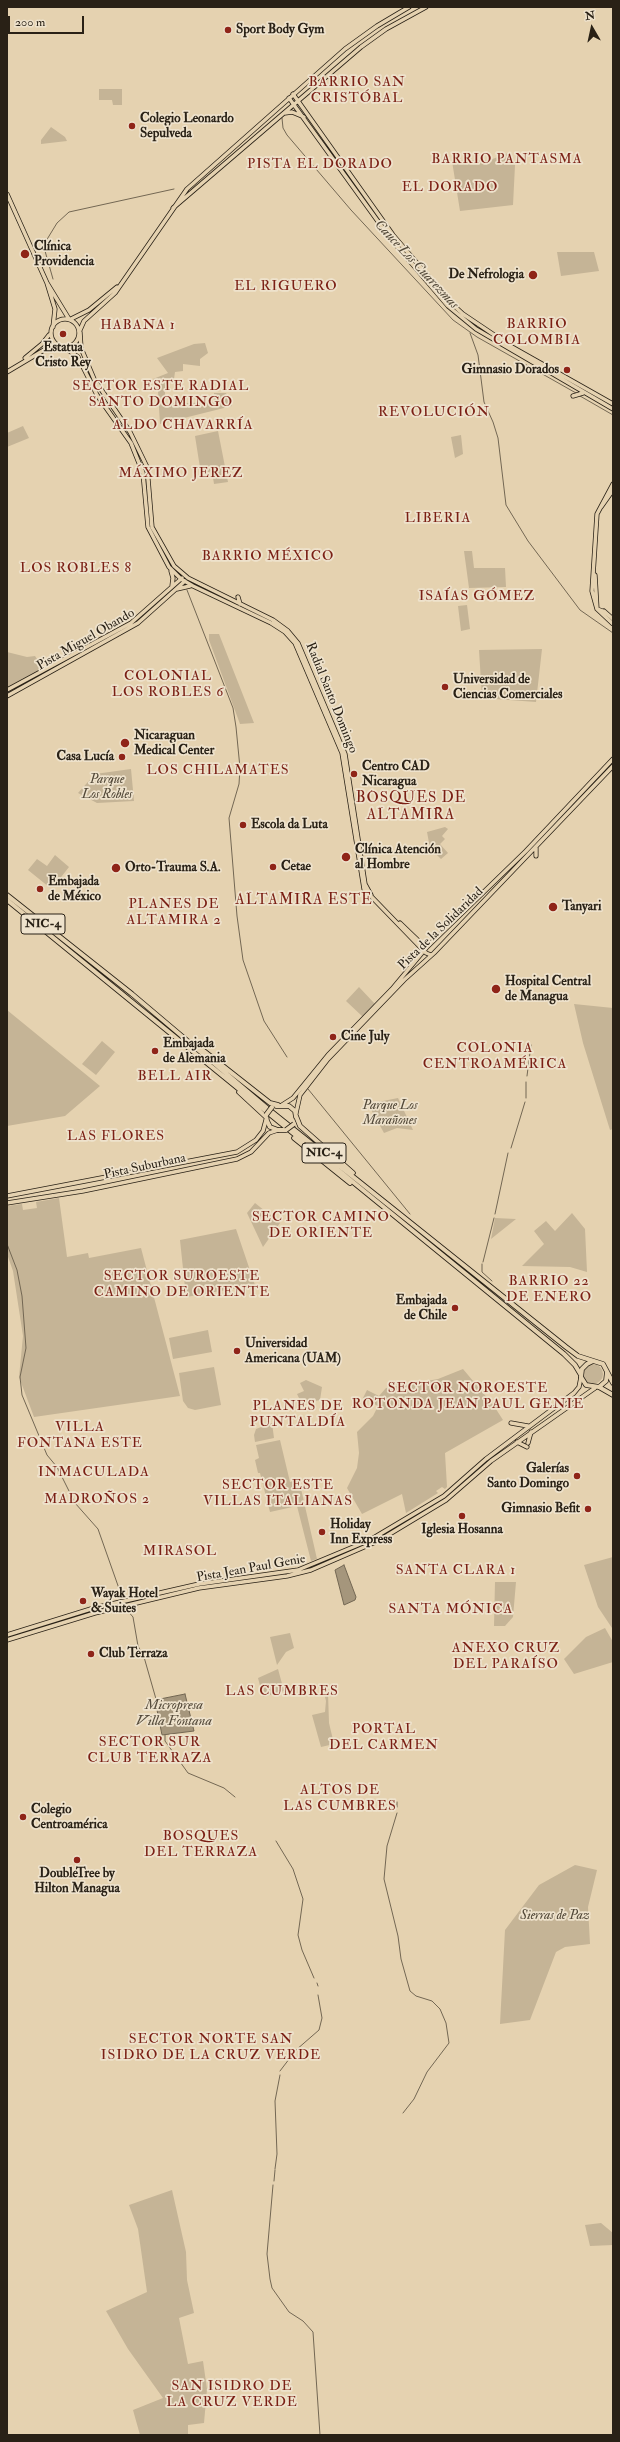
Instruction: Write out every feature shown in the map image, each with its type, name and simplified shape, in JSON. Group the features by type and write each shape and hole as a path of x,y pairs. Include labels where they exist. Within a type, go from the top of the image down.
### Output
{"highway":[{"name":"NIC-4","path":"7,895 182,1036 266,1109 381,1205 564,1354 575,1365 586,1385 597,1387 613,1395"},
{"name":"NIC-4","path":"7,900 191,1050 382,1198 566,1347 578,1356 592,1362 603,1364 613,1383"},
{"path":"182,1036 205,1051 270,1103 289,1106 304,1130 382,1198"},
{"path":"191,1050 266,1117 269,1126 282,1130 381,1205"},
{"path":"266,1117 272,1107 279,1105"},
{"path":"282,1130 294,1124 296,1115"},
{"path":"581,1376 584,1366 592,1362"},
{"path":"597,1387 606,1381 607,1372"}],"main road":[{"path":"7,372 47,348 62,347 74,342 84,321 115,293 187,189 345,49 377,26 409,7"},
{"path":"172,209 371,40 426,7"},
{"path":"293,94 300,101 412,259 463,314 512,347 613,404"},
{"path":"289,98 295,104 408,262 460,318 613,409"},
{"path":"285,113 292,112 305,118"},
{"path":"7,194 47,283 55,309 51,341 62,347"},
{"path":"408,262 412,259"},
{"path":"47,283 70,319 77,322 80,331"},
{"path":"12,369 42,344 52,329 60,321 85,313 120,285"},
{"name":"Radial Santo Domingo","path":"80,331 81,348 94,379 136,442 147,467 150,484 151,521 154,532 174,566 186,577 241,604 284,628 298,643 345,754 366,888 407,932"},
{"name":"Radial Santo Domingo","path":"62,347 78,357 97,395 131,442 140,462 144,477 147,517 150,532 169,567 182,580 271,623 285,632 294,643 342,753 364,889 407,932"},
{"path":"571,384 575,392 586,393"},
{"path":"136,442 140,462 150,484 147,493 147,517"},
{"path":"613,484 600,504 596,518 592,591 597,608 613,624"},
{"path":"597,608 594,587 599,515 602,505 613,490"},
{"path":"151,521 150,527 159,551 174,566"},
{"path":"169,567 173,578 173,589 193,586"},
{"name":"Pista Miguel Obando","path":"7,696 134,626 186,577"},
{"name":"Pista Miguel Obando","path":"7,690 131,623 173,589"},
{"path":"238,597 241,604"},
{"path":"596,601 613,619"},
{"path":"597,608 605,612"},
{"name":"Pista de la Solidaridad","path":"296,1115 299,1097 308,1083 426,951 430,944 532,843 613,759"},
{"name":"Pista de la Solidaridad","path":"378,1005 437,949 613,766"},
{"path":"536,847 536,856"},
{"path":"407,932 431,955"},
{"path":"419,943 430,944 437,949"},
{"path":"419,943 421,952 420,957"},
{"path":"416,968 426,951"},
{"path":"279,1105 292,1100 328,1055 373,1008 378,1005"},
{"name":"Pista Suburbana","path":"7,1196 231,1153 244,1149 256,1140 263,1131 266,1117"},
{"name":"Pista Suburbana","path":"7,1203 83,1190 237,1159 251,1152 269,1133 282,1130"},
{"path":"237,1159 239,1154 256,1140"},
{"name":"Pista Jean Paul Genie","path":"7,1640 117,1607 208,1586 306,1567 379,1536 444,1496 486,1459 574,1393 579,1387 581,1376"},
{"name":"Pista Jean Paul Genie","path":"7,1635 108,1605 199,1584 262,1579 305,1572 378,1541 446,1500 517,1442 597,1387"},
{"path":"511,1424 520,1427 531,1426"},
{"path":"517,1442 527,1445 531,1432"},
{"path":"262,1579 281,1573 305,1572"},
{"path":"108,1605 117,1607 119,1604 138,1598"}],"green space":[{"path":"99,89 122,89 122,105 113,105 112,100 99,100"},
{"path":"51,127 65,137 67,141 41,144 41,140"},
{"path":"508,153 515,165 513,205 460,211 452,161 490,160"},
{"path":"557,252 594,252 599,271 561,276"},
{"path":"205,343 208,353 200,359 200,366 183,364 183,371 175,372 174,379 165,379 165,404 214,402 214,393 226,393 232,406 160,424 158,391 153,379 168,373 157,358 194,344"},
{"path":"23,426 29,438 7,447 7,433"},
{"path":"218,431 228,482 214,484 212,471 201,474 195,436"},
{"path":"461,435 463,454 455,458 451,437"},
{"path":"464,551 472,551 474,568 505,568 506,587 469,588"},
{"path":"467,605 470,629 461,631 458,606"},
{"path":"209,634 219,634 254,723 240,724 209,640"},
{"path":"542,649 536,702 482,698 479,650"},
{"path":"7,652 27,657 35,656 44,670 7,690"},
{"name":"Parque Los Robles","path":"131,769 134,801 97,803 78,793 95,774"},
{"path":"445,827 448,829 442,836 445,839 440,844 448,853 441,859 430,848 427,832"},
{"path":"55,855 69,867 58,881 55,879 49,887 28,870 37,859 47,866"},
{"path":"359,987 375,1004 363,1017 346,1001"},
{"path":"574,1004 613,1008 613,1129 610,1130 583,1043"},
{"path":"7,1010 100,1086 65,1116 7,1126"},
{"path":"102,1041 115,1052 96,1075 82,1064"},
{"name":"Parque Los Marañones","path":"398,1098 413,1130 397,1128 384,1133 368,1104"},
{"path":"59,1198 67,1257 88,1253 89,1258 141,1248 180,1396 34,1417 19,1377 23,1336 13,1271 7,1254 7,1206 22,1204 23,1210 37,1208 36,1202"},
{"path":"255,1203 280,1223 263,1247 247,1213"},
{"path":"572,1213 585,1229 587,1272 570,1267 522,1266 544,1244 534,1231 546,1221 555,1231"},
{"path":"495,1218 516,1219 491,1239"},
{"path":"236,1229 255,1285 186,1297 180,1240"},
{"path":"208,1330 212,1352 173,1359 169,1338"},
{"path":"589,1364 597,1364 603,1370 603,1378 597,1384 589,1384 583,1378 583,1370"},
{"path":"214,1367 221,1405 195,1410 188,1408 183,1401 179,1373"},
{"path":"463,1369 494,1406 503,1420 445,1453 447,1487 445,1489 442,1487 436,1491 438,1493 406,1513 402,1494 362,1514 347,1488 357,1468 359,1453 357,1432 373,1416 378,1406 363,1398 367,1390 379,1396 386,1388 438,1379"},
{"path":"306,1380 322,1387 320,1400 302,1404 297,1394 304,1391 300,1383"},
{"path":"272,1423 274,1438 255,1442 254,1435 256,1429"},
{"path":"280,1440 290,1482 299,1480 317,1559 311,1561 297,1506 270,1512 260,1473 258,1473 255,1460 259,1458 256,1445"},
{"path":"613,1557 612,1628 598,1607 584,1565"},
{"path":"495,1582 516,1582 513,1617 505,1626 494,1626"},
{"path":"605,1628 613,1642 613,1662 574,1674 564,1659 586,1637"},
{"path":"290,1633 294,1648 286,1652 277,1665 270,1637"},
{"path":"278,1669 284,1691 263,1697 258,1678"},
{"path":"324,1693 328,1693 329,1723 334,1744 321,1747 312,1715 325,1712 326,1701"},
{"name":"Sierras de Paz","path":"575,1865 597,1870 588,1907 590,1944 565,1947 556,1952 530,2020 500,2024 505,1930 539,1885"},
{"path":"172,2190 186,2252 187,2280 194,2313 179,2318 188,2364 203,2361 207,2389 204,2423 188,2425 188,2435 140,2435 133,2410 163,2398 128,2349 106,2311 147,2292 138,2229 129,2205"},
{"path":"601,2223 613,2233 613,2245 590,2246 585,2225"}],"water":[{"path":"344,1565 356,1597 355,1600 344,1605 335,1570"},
{"name":"Micropresa Villa Fontana","path":"185,1694 194,1731 162,1735 155,1700"}],"waterway":[{"name":"Cauce Los Cuarezmas","path":"282,118 283,128 287,135 351,210 453,320 477,337 576,393"},
{"path":"53,279 45,251 46,241 57,223 69,212 174,189"},
{"path":"470,333 478,355 484,402 498,438 506,505 528,541 580,610 613,633"},
{"path":"580,396 613,415"},
{"path":"187,590 233,708 236,727 240,768 239,784 229,818 237,916 243,960 264,1021 287,1057"},
{"path":"527,1076 531,1045"},
{"path":"526,1082 526,1098"},
{"path":"308,1089 410,1214"},
{"path":"511,1148 525,1102"},
{"path":"495,1214 508,1153"},
{"path":"483,1262 494,1218"},
{"path":"7,1244 17,1270 22,1296 26,1348 20,1377 22,1395 47,1455 57,1467 75,1503 98,1529 122,1597"},
{"path":"482,1264 482,1272 492,1281"},
{"path":"126,1609 133,1617 138,1646 144,1657 156,1699"},
{"path":"165,1735 165,1741 188,1773 224,1788 235,1797"},
{"path":"397,1802 397,1807"},
{"path":"397,1813 387,1846 384,1879 398,1936 401,1959 410,1991 416,1996 432,2001 440,2009 446,2023 449,2043 427,2072 414,2099 403,2113"},
{"path":"276,1841 293,1869 303,1899 298,1935 302,1950 314,1978"},
{"path":"280,2071 296,2050 319,2030 322,2018 318,1995"},
{"path":"275,2169 277,2154 275,2101 280,2075"},
{"path":"274,2181 275,2170"},
{"path":"273,2185 267,2254 270,2279 272,2288 289,2312 303,2321 313,2332 320,2435"}],"place":[{"name":"Sport Body Gym","path":"228,30"},
{"name":"Colegio Leonardo Sepulveda","path":"132,126"},
{"name":"Clínica Providencia","path":"25,254"},
{"name":"De Nefrologia","path":"533,275"},
{"name":"Estatua Cristo Rey","path":"63,334"},
{"name":"Gimnasio Dorados","path":"567,370"},
{"name":"Universidad de Ciencias Comerciales","path":"445,687"},
{"name":"Nicaraguan Medical Center","path":"125,743"},
{"name":"Casa Lucía","path":"122,757"},
{"name":"Centro CAD Nicaragua","path":"354,774"},
{"name":"Escola da Luta","path":"243,825"},
{"name":"Clínica Atención al Hombre","path":"346,857"},
{"name":"Cetae","path":"273,867"},
{"name":"Orto-Trauma S.A.","path":"116,868"},
{"name":"Embajada de México","path":"40,889"},
{"name":"Tanyari","path":"553,907"},
{"name":"Hospital Central de Managua","path":"496,989"},
{"name":"Cine July","path":"333,1037"},
{"name":"Embajada de Alemania","path":"155,1051"},
{"name":"Embajada de Chile","path":"455,1308"},
{"name":"Universidad Americana (UAM)","path":"237,1351"},
{"name":"Galerías Santo Domingo","path":"577,1476"},
{"name":"Gimnasio Befit","path":"588,1509"},
{"name":"Iglesia Hosanna","path":"462,1516"},
{"name":"Holiday Inn Express","path":"322,1532"},
{"name":"Wayak Hotel & Suites","path":"83,1601"},
{"name":"Club Terraza","path":"91,1654"},
{"name":"Colegio Centroamérica","path":"23,1817"},
{"name":"DoubleTree by Hilton Managua","path":"77,1860"}],"district":[{"name":"BARRIO SAN CRISTÓBAL","path":"357,92"},
{"name":"BARRIO PANTASMA","path":"507,160"},
{"name":"PISTA EL DORADO","path":"320,165"},
{"name":"EL DORADO","path":"450,188"},
{"name":"EL RIGUERO","path":"286,287"},
{"name":"HABANA 1","path":"138,326"},
{"name":"BARRIO COLOMBIA","path":"537,334"},
{"name":"SECTOR ESTE RADIAL SANTO DOMINGO","path":"161,396"},
{"name":"REVOLUCIÓN","path":"434,413"},
{"name":"ALDO CHAVARRÍA","path":"183,426"},
{"name":"MÁXIMO JEREZ","path":"181,474"},
{"name":"LIBERIA","path":"438,519"},
{"name":"BARRIO MÉXICO","path":"268,557"},
{"name":"LOS ROBLES 8","path":"76,569"},
{"name":"ISAÍAS GÓMEZ","path":"477,597"},
{"name":"COLONIAL LOS ROBLES 6","path":"168,686"},
{"name":"LOS CHILAMATES","path":"218,771"},
{"name":"BOSQUES DE ALTAMIRA","path":"411,808"},
{"name":"ALTAMIRA ESTE","path":"304,901"},
{"name":"PLANES DE ALTAMIRA 2","path":"174,914"},
{"name":"COLONIA CENTROAMÉRICA","path":"495,1058"},
{"name":"BELL AIR","path":"175,1077"},
{"name":"LAS FLORES","path":"116,1137"},
{"name":"SECTOR CAMINO DE ORIENTE","path":"321,1226"},
{"name":"SECTOR SUROESTE CAMINO DE ORIENTE","path":"182,1286"},
{"name":"BARRIO 22 DE ENERO","path":"549,1290"},
{"name":"SECTOR NOROESTE ROTONDA JEAN PAUL GENIE","path":"468,1398"},
{"name":"PLANES DE PUNTALDÍA","path":"298,1416"},
{"name":"VILLA FONTANA ESTE","path":"80,1436"},
{"name":"INMACULADA","path":"94,1473"},
{"name":"SECTOR ESTE VILLAS ITALIANAS","path":"278,1494"},
{"name":"MADROÑOS 2","path":"97,1500"},
{"name":"MIRASOL","path":"180,1552"},
{"name":"SANTA CLARA 1","path":"456,1571"},
{"name":"SANTA MÓNICA","path":"451,1610"},
{"name":"ANEXO CRUZ DEL PARAÍSO","path":"506,1658"},
{"name":"LAS CUMBRES","path":"282,1692"},
{"name":"PORTAL DEL CARMEN","path":"384,1738"},
{"name":"SECTOR SUR CLUB TERRAZA","path":"150,1752"},
{"name":"ALTOS DE LAS CUMBRES","path":"340,1800"},
{"name":"BOSQUES DEL TERRAZA","path":"201,1846"},
{"name":"SECTOR NORTE SAN ISIDRO DE LA CRUZ VERDE","path":"211,2048"},
{"name":"SAN ISIDRO DE LA CRUZ VERDE","path":"232,2396"}]}
